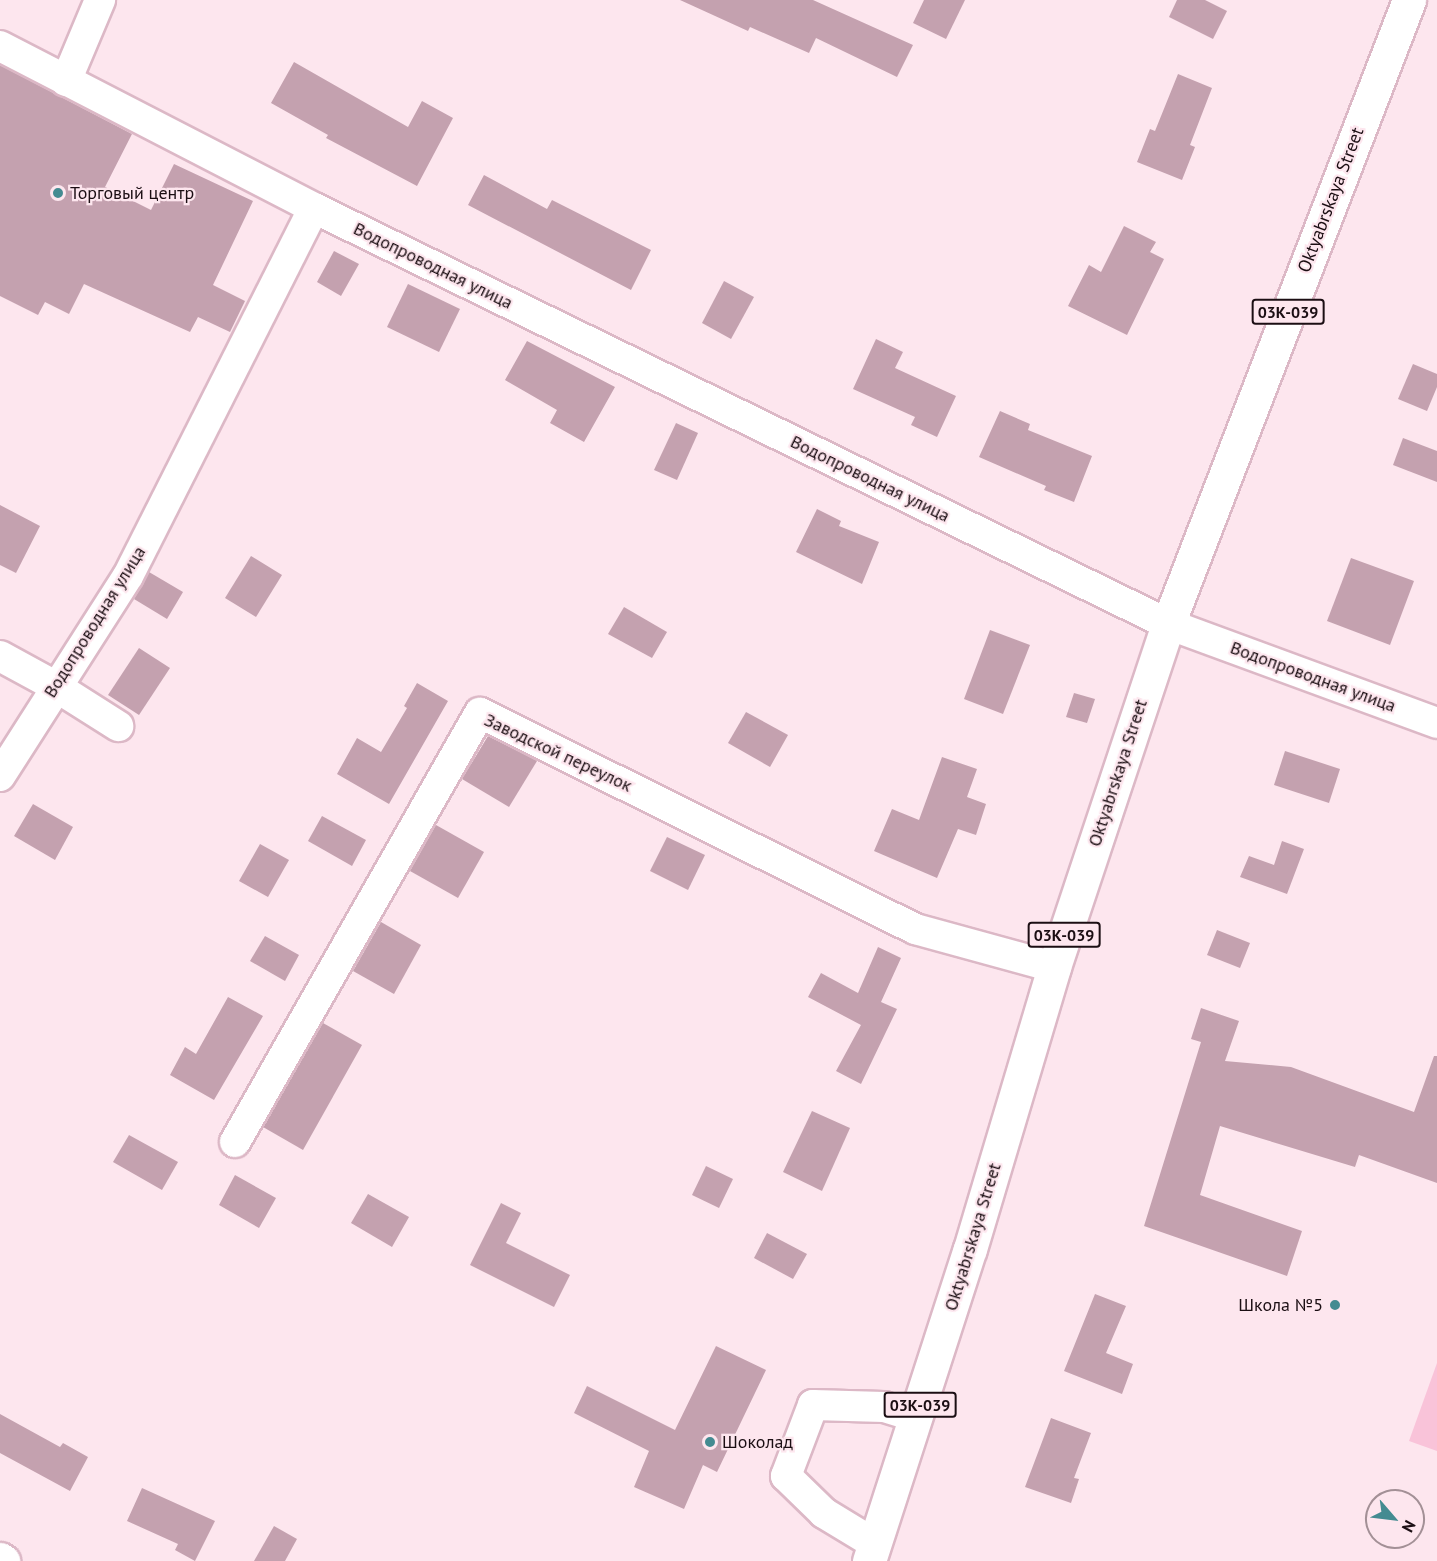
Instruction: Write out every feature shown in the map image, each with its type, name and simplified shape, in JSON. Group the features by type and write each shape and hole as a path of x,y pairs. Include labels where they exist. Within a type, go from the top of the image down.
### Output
{"main road":[{"name":"Oktyabrskaya Street","path":"872,1552 970,1250 1054,967 1168,624 1409,0"}],"street":[{"path":"66,81 100,0"},
{"name":"Водопроводная улица","path":"0,46 314,208 1168,624 1437,723"},
{"name":"Водопроводная улица","path":"0,776 55,686 128,576 314,208"},
{"path":"0,656 55,686 118,726"},
{"name":"Заводской переулок","path":"235,1142 480,713 915,929 1054,967"},
{"path":"872,1552 824,1514 786,1476 813,1405 884,1407 916,1417"}],"shaded area":[{"path":"1437,1363 1437,1451 1409,1441"}],"building":[{"path":"680,0 813,0 913,45 897,77 816,38 809,53 750,27 748,31"},
{"path":"924,0 965,0 946,39 913,23"},
{"path":"1177,0 1205,0 1227,11 1213,39 1169,17"},
{"path":"294,62 408,127 422,101 453,118 417,186 326,138 328,135 271,103"},
{"path":"0,65 132,134 105,187 151,210 174,164 253,201 213,285 245,301 230,332 198,317 190,332 84,284 69,314 45,302 38,315 0,296"},
{"path":"1178,74 1212,88 1190,145 1195,147 1182,180 1137,162 1150,129 1155,131"},
{"path":"484,175 547,209 552,200 651,250 631,290 468,205"},
{"path":"1124,226 1156,242 1150,252 1164,259 1127,335 1068,306 1089,265 1101,272"},
{"path":"334,251 359,264 341,296 317,282"},
{"path":"724,281 754,297 731,339 702,323"},
{"path":"408,284 460,309 439,352 387,327"},
{"path":"876,339 903,352 895,368 956,396 937,437 911,425 915,417 853,389"},
{"path":"527,341 615,387 584,442 550,423 557,410 505,380"},
{"path":"1413,364 1437,374 1437,387 1427,411 1398,399"},
{"path":"1000,411 1030,424 1028,430 1092,456 1074,502 1044,490 1046,486 979,457"},
{"path":"676,423 698,433 677,480 654,470"},
{"path":"1403,438 1437,451 1437,482 1393,465"},
{"path":"0,505 40,526 16,573 0,565"},
{"path":"817,509 841,521 839,526 879,542 862,584 796,552"},
{"path":"251,556 282,575 256,617 225,598"},
{"path":"1351,558 1414,581 1390,645 1327,621"},
{"path":"149,572 183,592 167,619 134,599"},
{"path":"624,607 667,632 652,658 608,634"},
{"path":"990,630 1030,645 1003,714 964,699"},
{"path":"139,648 170,668 139,715 108,695"},
{"path":"417,683 448,701 389,804 337,774 357,738 381,752 407,708 404,706"},
{"path":"1074,693 1095,699 1087,723 1066,717"},
{"path":"746,712 788,735 770,767 728,743"},
{"path":"488,736 537,761 509,807 462,779"},
{"path":"1285,751 1340,769 1329,803 1274,785"},
{"path":"942,757 977,769 967,797 986,804 976,835 958,829 937,878 874,851 892,809 919,820"},
{"path":"33,804 73,827 55,860 14,836"},
{"path":"322,816 366,840 352,866 308,841"},
{"path":"436,825 484,852 458,898 410,871"},
{"path":"667,837 705,855 688,890 650,871"},
{"path":"1282,841 1304,849 1287,894 1240,877 1249,856 1274,865"},
{"path":"260,844 289,860 268,897 239,881"},
{"path":"381,922 421,945 394,994 353,971"},
{"path":"1217,930 1250,943 1240,968 1207,955"},
{"path":"265,936 299,955 285,981 250,961"},
{"path":"878,947 901,958 881,1002 897,1009 861,1084 836,1071 861,1025 808,997 821,973 858,993"},
{"path":"228,997 263,1016 214,1100 170,1075 185,1047 196,1054"},
{"path":"1201,1008 1239,1021 1225,1061 1291,1067 1414,1112 1434,1056 1437,1056 1437,1183 1359,1155 1355,1167 1220,1126 1200,1195 1302,1231 1287,1276 1144,1226 1201,1042 1191,1039"},
{"path":"323,1023 362,1045 303,1150 263,1127"},
{"path":"812,1111 850,1128 822,1191 783,1172"},
{"path":"129,1135 178,1162 162,1190 113,1162"},
{"path":"706,1166 733,1179 719,1208 692,1195"},
{"path":"235,1175 276,1198 259,1228 219,1205"},
{"path":"368,1194 409,1217 392,1247 351,1223"},
{"path":"501,1203 521,1213 506,1243 570,1275 554,1307 470,1265"},
{"path":"767,1233 807,1254 793,1279 754,1258"},
{"path":"1095,1294 1126,1306 1106,1353 1133,1364 1122,1394 1064,1371"},
{"path":"716,1346 766,1370 717,1472 703,1465 684,1509 634,1487 649,1451 574,1413 587,1386 675,1430"},
{"path":"0,1414 60,1447 63,1443 88,1457 70,1491 0,1453"},
{"path":"1051,1418 1091,1433 1074,1478 1079,1479 1071,1503 1025,1487"},
{"path":"142,1488 215,1521 195,1561 175,1550 178,1544 127,1521"},
{"path":"274,1526 297,1539 285,1561 254,1561"}],"place":[{"name":"Торговый центр","path":"58,193"},
{"name":"Школа №5","path":"1335,1305"},
{"name":"Шоколад","path":"710,1442"}]}
